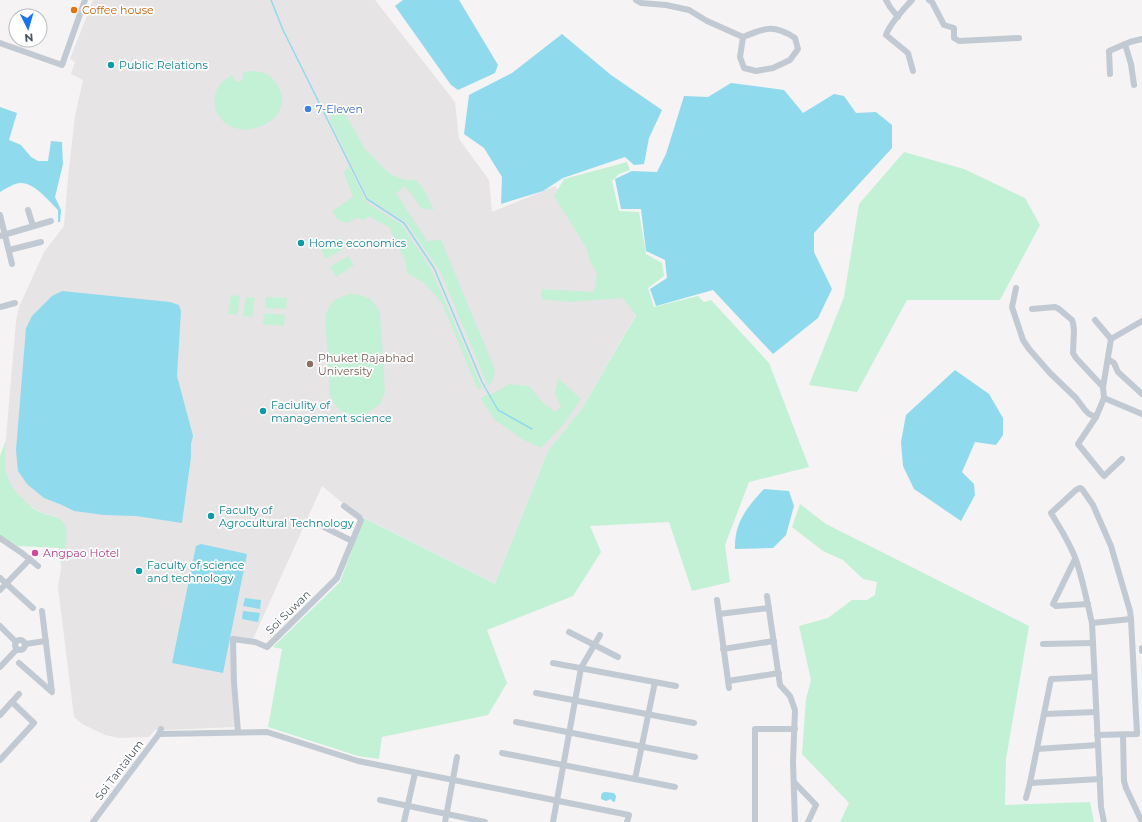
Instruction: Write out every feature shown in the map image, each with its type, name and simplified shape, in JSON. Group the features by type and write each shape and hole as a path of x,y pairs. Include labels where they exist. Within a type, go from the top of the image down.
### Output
{"street":[{"path":"0,43 62,65 85,0"},
{"path":"636,0 641,3 666,5 689,10 707,21 743,36 758,31 775,28 786,32 795,38 798,49 790,60 773,68 756,71 744,68 740,57 743,36"},
{"path":"886,0 890,8 898,17"},
{"path":"912,0 886,35 908,53 913,70"},
{"path":"929,0 932,2 944,25 954,28 954,38 959,41 1019,38"},
{"path":"1110,74 1108,53 1110,50 1142,39"},
{"path":"1125,44 1131,64 1134,85"},
{"path":"28,210 33,226"},
{"path":"0,215 2,235 9,250 12,264"},
{"path":"2,235 51,221"},
{"path":"9,250 41,242"},
{"path":"1016,288 1012,307 1023,340 1050,373 1076,398 1085,410 1089,414 1096,417"},
{"path":"0,307 15,303"},
{"path":"1032,309 1055,307 1072,320 1074,330 1073,353 1103,387"},
{"path":"1095,320 1111,339 1103,387 1104,398 1096,417 1078,444 1104,476 1122,459"},
{"path":"1111,339 1142,321"},
{"path":"1108,359 1114,363 1118,372 1142,394"},
{"path":"1104,398 1142,414"},
{"path":"1097,736 1137,734 1131,619 1111,546 1093,505 1080,488 1051,513 1066,538 1075,559 1092,622 1094,677 1097,736 1100,779 1101,807 1104,822"},
{"name":"Soi Suwan","path":"238,732 234,683 233,638 267,646 337,578 361,520 344,506"},
{"path":"322,526 352,541"},
{"path":"0,538 38,566"},
{"path":"0,590 30,559"},
{"path":"1075,559 1053,604 1056,606 1088,604"},
{"path":"0,578 33,608"},
{"path":"767,596 780,685 790,696 795,710 793,762 795,822"},
{"path":"717,600 729,688"},
{"path":"719,614 769,608"},
{"path":"19,663 52,692 42,611"},
{"path":"1092,622 1131,619"},
{"path":"0,626 16,642 15,647 17,649"},
{"path":"569,632 618,657"},
{"path":"553,822 581,668 600,635"},
{"path":"16,642 22,640 25,644"},
{"path":"25,644 46,641"},
{"path":"724,649 774,641"},
{"path":"1043,644 1093,643"},
{"path":"17,649 23,650 25,648 25,644"},
{"path":"0,667 17,649"},
{"path":"553,663 676,686"},
{"path":"728,681 779,673"},
{"path":"1026,798 1051,680 1094,677"},
{"path":"636,779 655,682"},
{"path":"536,693 694,723"},
{"path":"0,715 19,694"},
{"path":"0,760 34,723 12,702"},
{"path":"1045,714 1096,712"},
{"path":"516,722 694,757"},
{"path":"756,822 755,729 795,729"},
{"name":"Soi Tantalum","path":"93,822 160,732 238,732"},
{"path":"238,732 268,732 358,761 629,815 627,822"},
{"path":"1123,734 1124,781 1142,822"},
{"path":"1037,749 1098,745"},
{"path":"502,753 675,787"},
{"path":"445,822 457,757"},
{"path":"404,822 415,773"},
{"path":"1030,783 1100,779"},
{"path":"794,782 816,805 808,822"},
{"path":"380,800 485,822"}],"shaded area":[{"name":"Phuket Rajabhad University","path":"93,0 375,0 455,102 459,139 489,180 492,212 555,186 644,300 583,407 548,451 495,584 355,513 322,486 253,639 232,637 231,674 235,727 161,729 155,730 149,737 119,738 105,735 82,724 74,717 58,587 66,530 57,517 40,512 26,503 15,492 7,478 4,462 16,321 19,307 44,252 64,226 75,116 83,80 71,74 75,62 70,59"}],"green space":[{"path":"253,71 266,74 274,80 282,95 281,106 276,116 268,123 257,128 245,129 233,127 223,121 216,112 214,100 215,95 220,84 224,80 232,75 234,80 238,82 241,81 243,77 243,72"},
{"path":"340,108 351,124 364,148 390,174 405,180 416,180 424,190 434,210 421,208 405,186 396,193 427,241 441,240 495,370 492,382 488,386 441,273 406,222 368,198 330,120 332,111"},
{"path":"904,152 964,169 1025,198 1040,225 1000,300 907,300 857,392 809,385 844,297 859,204"},
{"path":"627,162 630,170 619,174 612,181 619,211 639,212 646,254 662,263 664,276 648,288 654,307 698,296 704,302 711,300 769,363 809,467 749,482 725,545 730,582 692,591 669,522 590,526 601,552 573,596 487,630 507,683 488,715 382,737 379,759 358,756 268,727 282,649 273,647 340,582 364,518 495,584 548,451 583,407 636,315 623,298 569,302 541,299 542,289 594,292 597,273 590,262 587,249 554,196 564,179"},
{"path":"349,166 367,203 401,224 430,267 482,388 478,390 442,303 424,283 407,273 405,260 389,227 368,216 365,220 357,218 347,223 338,220 332,211 353,197 344,173"},
{"path":"339,238 344,248 326,259 321,249"},
{"path":"348,256 354,265 336,277 330,267"},
{"path":"351,294 365,296 374,303 380,312 385,392 380,404 366,414 357,415 342,412 335,405 330,395 325,316 329,307 335,300"},
{"path":"231,295 240,296 237,315 228,314"},
{"path":"246,297 255,298 252,317 243,316"},
{"path":"266,297 287,298 286,309 265,308"},
{"path":"264,313 285,315 284,326 263,324"},
{"path":"558,378 581,399 564,424 541,448 522,439 494,419 481,399 484,396 494,393 509,384 529,386 543,403 555,412 561,407 555,393"},
{"path":"6,440 6,472 8,479 16,492 33,508 58,518 63,522 66,532 66,544 61,567 59,548 18,546 0,535 0,456"},
{"path":"800,504 826,524 1029,626 1006,759 1005,805 1090,802 1094,822 840,822 849,803 802,754 806,699 811,680 799,626 828,618 852,600 867,600 875,595 877,582 863,579 843,560 823,551 792,527"}],"water":[{"path":"403,0 459,0 498,65 495,73 458,90 451,85 395,6"},
{"path":"562,34 611,75 662,110 649,138 644,164 634,165 625,157 563,178 543,191 501,204 502,177 484,148 464,134 469,95 512,73"},
{"path":"731,83 784,90 803,113 834,94 844,96 856,113 876,112 892,125 892,148 814,233 814,252 832,289 818,318 773,354 713,290 656,306 650,289 667,278 665,260 646,251 641,209 621,209 615,179 632,171 657,172 666,154 684,96 708,97"},
{"path":"0,107 17,113 9,140 21,145 31,157 38,161 48,161 51,141 62,142 63,164 55,197 61,210 60,222 58,222 58,210 41,193 31,186 18,183 0,192"},
{"path":"62,291 170,302 179,305 181,311 177,376 193,436 182,523 136,516 104,515 74,511 44,498 27,484 18,471 16,450 26,328 32,316 52,296"},
{"path":"955,370 989,394 1003,418 1003,435 996,445 975,442 962,472 974,484 975,495 961,521 914,489 903,466 901,442 906,415"},
{"path":"764,489 789,491 794,506 786,535 773,548 735,549 735,540 739,523 752,502"},
{"path":"201,544 247,554 223,673 172,663 196,546"},
{"path":"245,598 261,600 260,609 243,606"},
{"path":"243,611 260,613 258,622 242,619"},
{"path":"602,793 614,793 616,796 615,802 611,799 606,801 601,799"}],"waterway":[{"path":"271,0 283,30 367,199 404,223 434,268 482,382 498,410 532,429"}],"place":[{"name":"Coffee house","path":"74,10"},
{"name":"Public Relations","path":"111,65"},
{"name":"7-Eleven","path":"308,109"},
{"name":"Home economics","path":"301,243"},
{"name":"Phuket Rajabhad University","path":"310,364"},
{"name":"Faciulity of management science","path":"263,411"},
{"name":"Faculty of Agrocultural Technology","path":"211,516"},
{"name":"Angpao Hotel","path":"35,553"},
{"name":"Faculty of science and technology","path":"139,571"}]}
